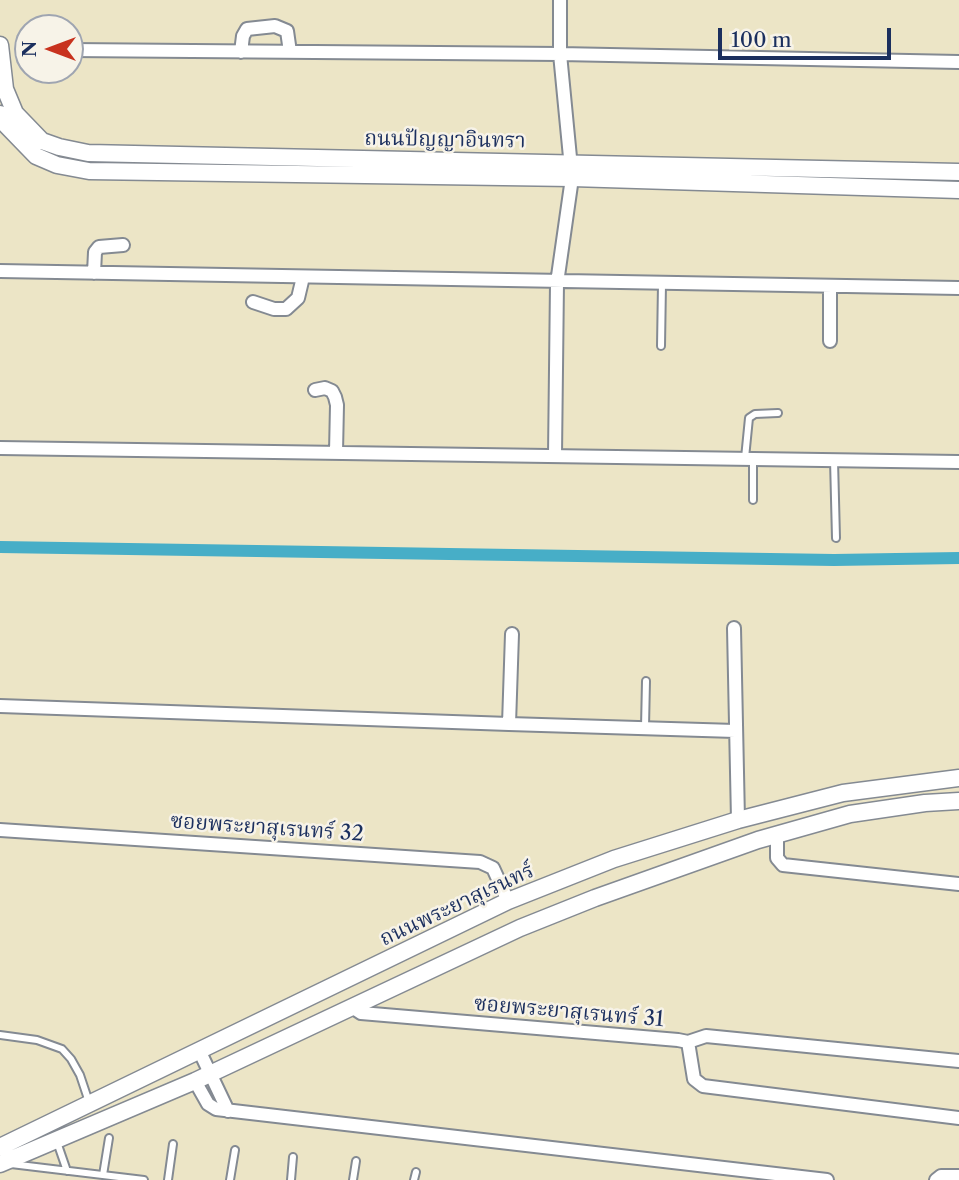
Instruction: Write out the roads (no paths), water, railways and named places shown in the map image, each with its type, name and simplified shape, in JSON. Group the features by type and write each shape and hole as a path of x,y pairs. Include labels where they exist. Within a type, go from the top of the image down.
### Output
{"street":[{"path":"555,455 557,283 570,171 559,54 560,0"},
{"path":"242,51 243,36 247,29 275,26 287,31 290,52"},
{"name":"ถนนปัญญาอินทรา","path":"0,45 5,89 15,113 42,141 74,151 959,190"},
{"path":"84,50 559,54 959,62"},
{"name":"ถนนปัญญาอินทรา","path":"0,114 4,123 36,156 57,165 89,171 959,172"},
{"path":"94,273 95,252 99,247 123,245"},
{"path":"0,271 557,283 959,288"},
{"path":"253,302 274,309 286,309 298,298 303,277"},
{"path":"830,287 830,341"},
{"path":"315,390 325,388 332,391 335,397 336,452"},
{"path":"0,448 959,462"},
{"path":"734,628 738,820"},
{"path":"509,724 512,634"},
{"path":"0,706 735,731"},
{"name":"ถนนพระยาสุเรนทร์","path":"1,1158 90,1104 508,901 614,859 738,820 843,793 959,778"},
{"path":"1,1158 56,1140 202,1077 520,928 595,898 777,834 850,814 925,803 959,802"},
{"name":"ซอยพระยาสุเรนทร์ 32","path":"0,830 480,862 494,868 508,901"},
{"path":"777,834 777,858 782,865 959,884"},
{"name":"ซอยพระยาสุเรนทร์ 31","path":"352,1007 361,1013 688,1042 694,1079 704,1086 959,1118"},
{"path":"688,1042 706,1036 959,1061"},
{"path":"200,1050 202,1077 228,1111 827,1180"},
{"path":"936,1180 941,1176 959,1176"}],"lane":[{"path":"661,346 662,284"},
{"path":"753,500 749,458 750,418 755,414 778,413"},
{"path":"834,460 836,538"},
{"path":"645,727 646,681"},
{"path":"0,1034 37,1040 62,1049 80,1075 90,1104"},
{"path":"103,1175 108,1138"},
{"path":"56,1140 67,1171"},
{"path":"168,1180 173,1144"},
{"path":"230,1180 235,1150"},
{"path":"291,1180 293,1157"},
{"path":"1,1158 67,1171 144,1180"},
{"path":"353,1180 356,1161"},
{"path":"414,1180 415,1172"}],"waterway":[{"path":"0,547 834,560 959,558"}]}
